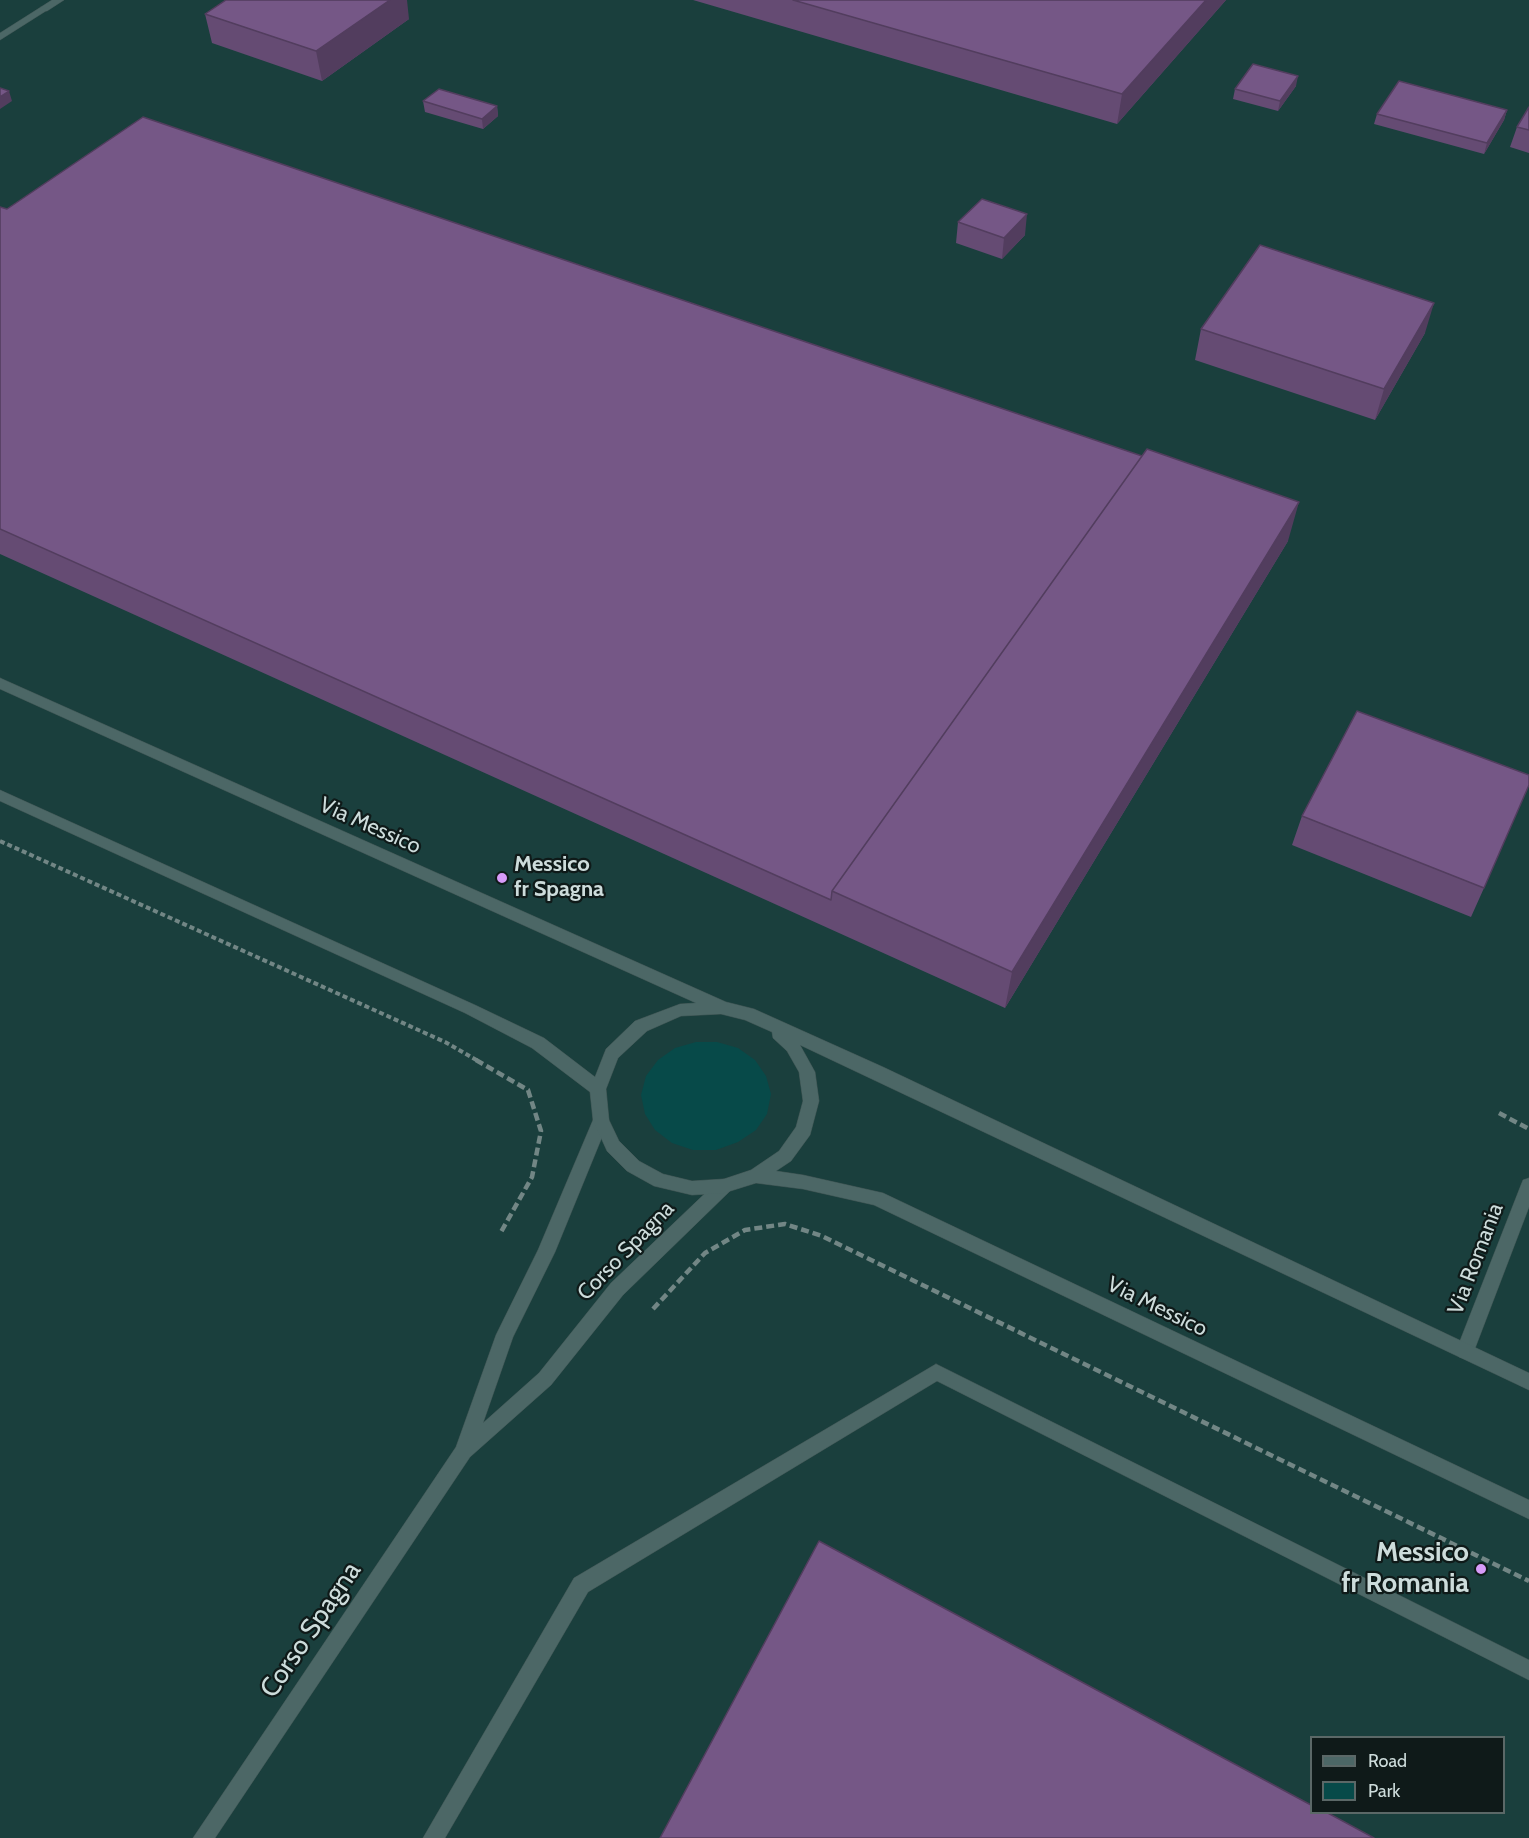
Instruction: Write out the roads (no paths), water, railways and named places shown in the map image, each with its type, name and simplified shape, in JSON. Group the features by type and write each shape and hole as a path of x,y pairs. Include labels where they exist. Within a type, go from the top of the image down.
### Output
{"street":[{"path":"0,37 59,0"},
{"name":"Via Messico","path":"0,683 723,1008 748,1014 888,1077 1529,1382"},
{"path":"0,795 470,1009 538,1044 598,1089"},
{"name":"Via Messico","path":"723,1008 680,1010 641,1026 612,1054 598,1089 601,1120 613,1146 633,1166 660,1181 692,1188 724,1186 756,1176 785,1156 804,1130 811,1101 807,1072 793,1046 770,1025"},
{"name":"Corso Spagna","path":"203,1838 463,1452 505,1335 546,1252 601,1120"},
{"name":"Via Messico","path":"756,1176 803,1182 877,1198 1529,1510"},
{"name":"Via Romania","path":"1465,1351 1529,1185"},
{"name":"Corso Spagna","path":"463,1452 545,1379 617,1288 724,1186"},
{"path":"433,1838 581,1585 936,1372 1529,1670"}],"place":[{"name":"Messico fr Spagna","path":"502,878"},
{"name":"Messico fr Romania","path":"1481,1569"}]}
